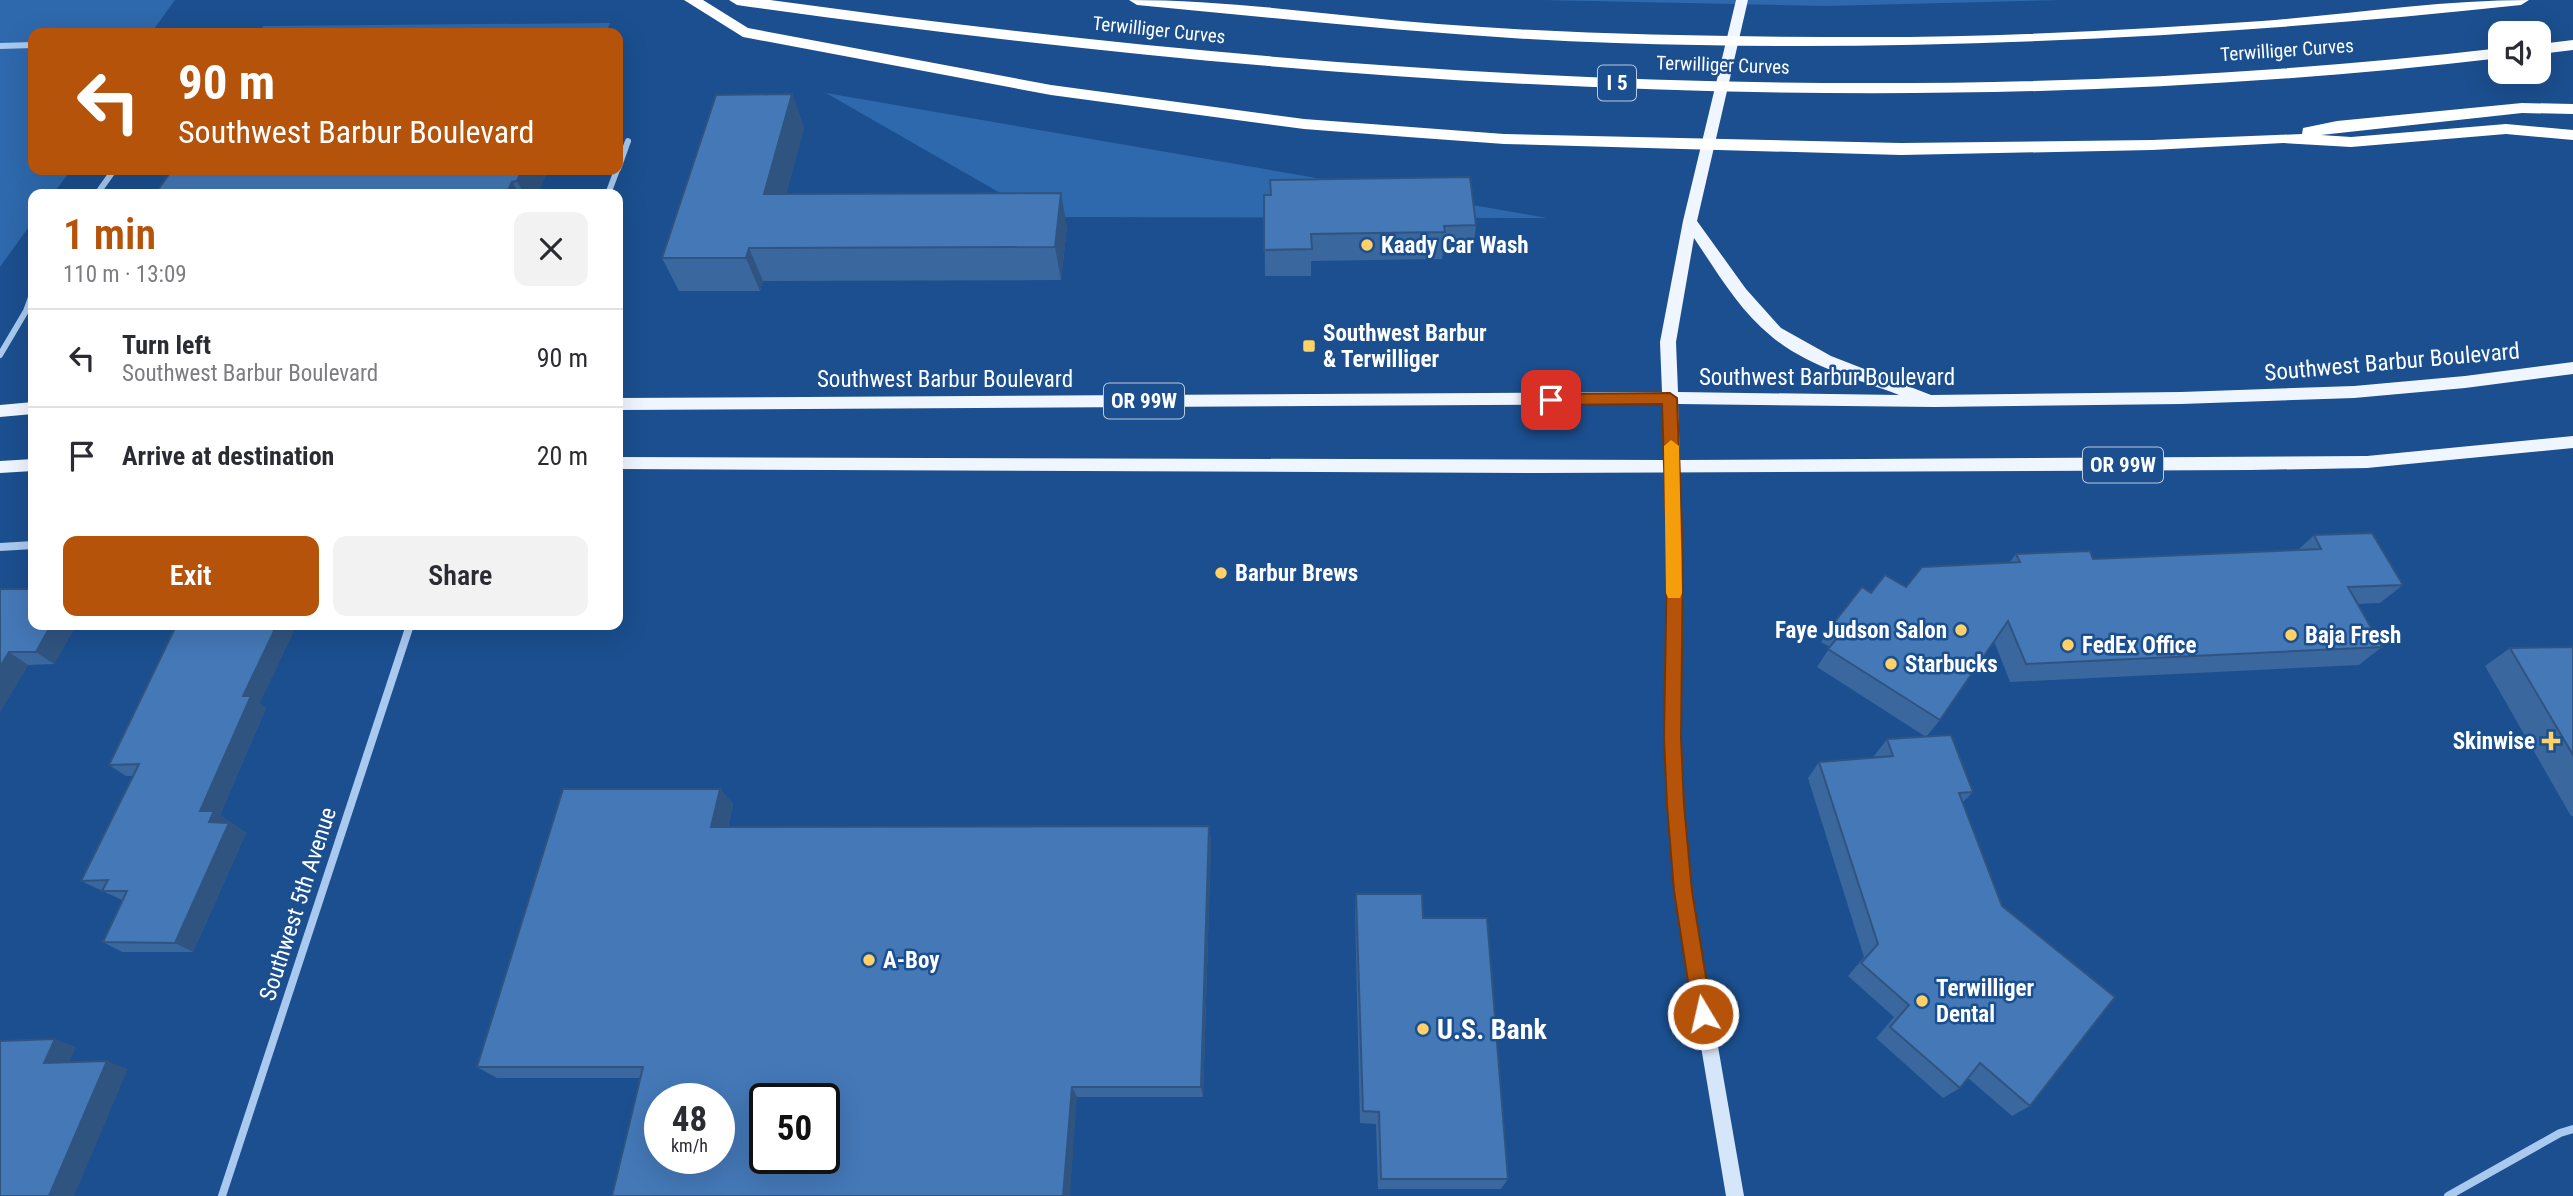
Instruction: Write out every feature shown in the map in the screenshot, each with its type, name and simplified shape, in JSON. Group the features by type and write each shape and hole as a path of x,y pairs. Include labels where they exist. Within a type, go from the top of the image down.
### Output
{"highway":[{"path":"692,0 743,32 1051,90 1304,124 1504,139 1781,148 2053,148 2283,138 2351,142 2505,129 2573,135"},
{"name":"Terwilliger Curves","path":"737,0 1017,37 1307,66 1500,79 1626,84 1814,89 2035,87 2441,61 2488,55"},
{"name":"Terwilliger Curves","path":"1137,0 1483,32 1773,42 2119,35 2280,25 2521,0"},
{"path":"2551,48 2573,45"},
{"path":"2283,138 2337,126 2522,108 2573,109"}],"main road":[{"path":"1735,1196 1729,1177 1688,919 1678,830 1672,738 1675,558 1668,342 1690,221 1742,0"},
{"path":"1690,221 1742,295 1778,334 1807,351 1935,401"},
{"name":"Southwest Barbur Boulevard","path":"623,404 2181,398 2354,392 2465,382 2573,368"},
{"path":"0,411 28,408"},
{"name":"OR 99W","path":"623,463 1672,467 2367,462 2573,442"},
{"path":"0,467 28,465"}],"street":[{"path":"0,46 28,45"},
{"path":"623,155 628,141"},
{"path":"0,355 28,306"},
{"path":"0,547 28,545"},
{"name":"Southwest 5th Avenue","path":"222,1196 408,630"},
{"path":"2448,1196 2560,1133 2573,1129"}],"shaded area":[{"path":"0,0 175,0 155,28 28,28 28,175 67,175 57,189 28,189 28,228 0,267"},
{"path":"1541,0 2062,0 1826,6"},
{"path":"610,23 608,28 262,28"},
{"path":"826,93 1547,218 1042,217"}],"building":[{"path":"792,94 764,194 1061,193 1055,247 749,248 746,258 662,258 716,95"},
{"path":"168,175 520,175 508,189 159,189"},
{"path":"1470,177 1476,225 1444,226 1445,232 1311,234 1312,249 1264,250 1264,195 1271,195 1270,180"},
{"path":"2372,533 2403,585 2348,587 2382,647 2026,664 2008,621 1940,720 1828,649 1843,631 1833,624 1862,587 1871,593 1885,575 1906,587 1922,567 2020,562 2016,554 2090,551 2093,559 2321,549 2314,535"},
{"path":"0,589 28,589 28,630 48,630 36,652 9,652 0,667"},
{"path":"174,630 275,630 243,696 251,696 200,811 214,811 209,822 229,823 175,943 103,942 127,891 102,891 108,880 81,881 139,764 109,765"},
{"path":"2573,647 2573,755 2510,648"},
{"path":"1951,735 1973,792 1959,793 2002,906 2115,997 2030,1106 1980,1063 1960,1088 1890,1027 1909,1005 1861,963 1878,944 1819,762 1893,756 1887,739"},
{"name":"A-Boy","path":"563,789 720,789 711,827 1209,826 1201,1087 1072,1087 1063,1196 612,1196 643,1067 477,1067"},
{"name":"U.S. Bank","path":"1356,894 1422,894 1423,918 1487,918 1508,1179 1381,1179 1379,1112 1363,1111"},
{"path":"55,1039 44,1063 107,1061 49,1196 0,1196 0,1041"}],"slow traffic":[{"path":"1671,446 1674,593"}],"place":[{"name":"Kaady Car Wash","path":"1367,245"},
{"name":"Southwest Barbur & Terwilliger","path":"1309,346"},
{"name":"Barbur Brews","path":"1221,573"},
{"name":"Faye Judson Salon","path":"1961,630"},
{"name":"Baja Fresh","path":"2291,635"},
{"name":"FedEx Office","path":"2068,645"},
{"name":"Starbucks","path":"1891,664"},
{"name":"Skinwise","path":"2551,741"},
{"name":"A-Boy","path":"869,960"},
{"name":"Terwilliger Dental","path":"1922,1001"},
{"name":"U.S. Bank","path":"1423,1029"}],"route":[{"path":"1551,400 1670,398 1675,558 1672,738 1683,891 1703,1014"}]}
